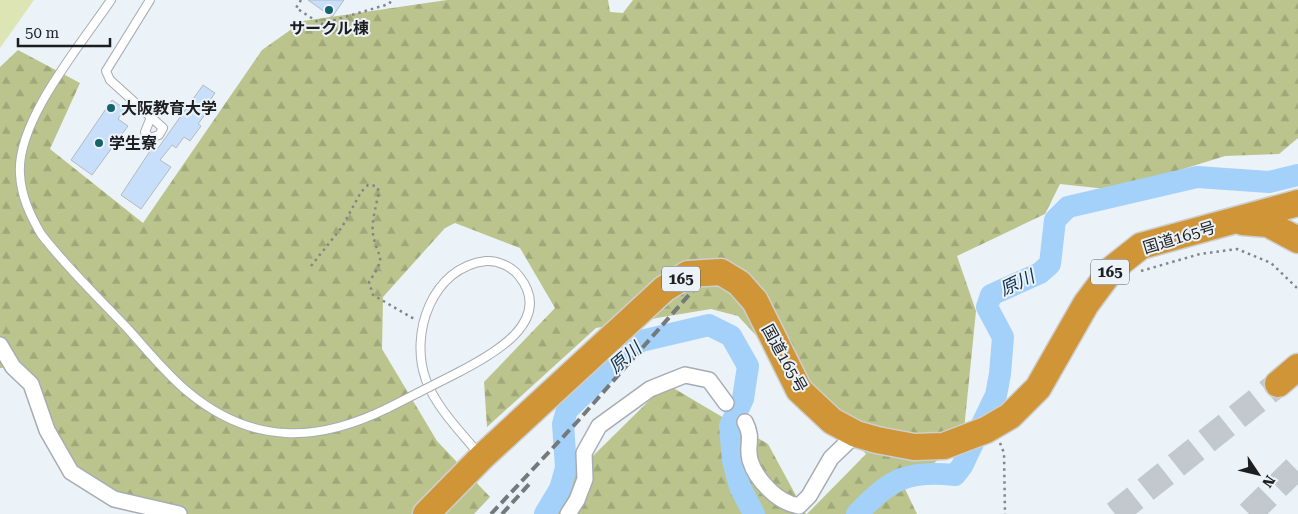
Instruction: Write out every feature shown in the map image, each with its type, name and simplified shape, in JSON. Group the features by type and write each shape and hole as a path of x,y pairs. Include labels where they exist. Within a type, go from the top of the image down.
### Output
{"highway":[{"name":"国道165号","path":"426,514 482,458 664,289 688,274 721,272 739,283 755,302 799,390 832,420 856,434 914,448 944,446 990,428 1010,416 1038,388 1086,304 1112,269 1141,246 1297,205"},
{"path":"1297,205 1290,219 1297,239"},
{"path":"1235,221 1268,224 1297,239"},
{"path":"1278,384 1298,367"}],"street":[{"path":"0,345 13,367 31,384 46,430 71,472 114,499 179,514"},
{"path":"568,514 578,500 586,479 584,453 599,426 650,389 685,375 709,380 726,404"},
{"path":"745,422 751,434 750,460 773,494 788,505 799,506 809,496 831,458 856,434"}],"lane":[{"path":"111,0 55,82 28,130 21,153 22,193 29,213 41,234 172,377 204,405 225,417 262,430 300,434 334,430 360,422 388,408 459,372 491,356 514,336 526,319 530,300 526,284 504,264 487,261 448,277 433,297 423,325 420,346 426,379 436,399 482,458"},
{"path":"150,0 106,71 110,80 151,117"}],"path":[{"path":"301,0 296,8 321,24 389,4 392,0"},
{"path":"311,266 342,227 361,192 368,185 376,186 379,191 373,234 381,256 379,266 368,282 373,295 423,325"},
{"path":"1139,272 1200,254 1237,249 1271,263 1298,289"},
{"path":"990,428 1004,453 1005,514"}],"green space":[{"path":"0,0 34,0 0,48"},
{"path":"447,0 608,0 610,12 623,13 633,0 1298,0 1298,138 1279,154 1225,156 1116,190 1060,184 1045,214 957,256 976,311 963,440 904,487 917,514 807,514 866,454 738,316 711,309 596,328 487,427 484,382 555,308 520,248 455,223 445,228 383,297 382,349 437,441 490,497 474,514 179,514 148,508 77,476 34,399 13,367 0,368 0,67 18,50 80,83 50,149 143,223 262,50 303,21"},
{"path":"670,380 675,389 768,444 806,514 534,514"}],"building":[{"name":"サークル棟","path":"308,0 344,0 332,17"},
{"path":"203,85 215,93 203,110 206,113 198,124 201,126 190,141 184,137 176,148 172,145 160,160 171,167 141,209 121,195 152,148 156,151"},
{"name":"学生寮","path":"112,100 125,109 118,119 128,126 92,175 71,160"}],"waterway":[{"name":"原川","path":"857,514 879,492 900,480 924,474 955,475 962,466 996,395 1000,374 1003,337 987,307 991,295 1040,273 1050,264 1055,220 1068,207 1197,177 1269,182 1298,175"},
{"name":"原川","path":"545,514 560,489 566,468 563,424 567,410 631,348 641,341 709,325 731,336 748,366 743,399 730,426 733,461 740,487 754,514"}],"tunnel":[{"path":"1115,514 1278,384"},
{"path":"1249,514 1298,466"}],"railway":[{"path":"491,514 577,422 696,287"},
{"path":"502,514 532,481"}],"place":[{"name":"サークル棟","path":"329,10"},
{"name":"大阪教育大学","path":"111,108"},
{"name":"学生寮","path":"99,143"}]}
